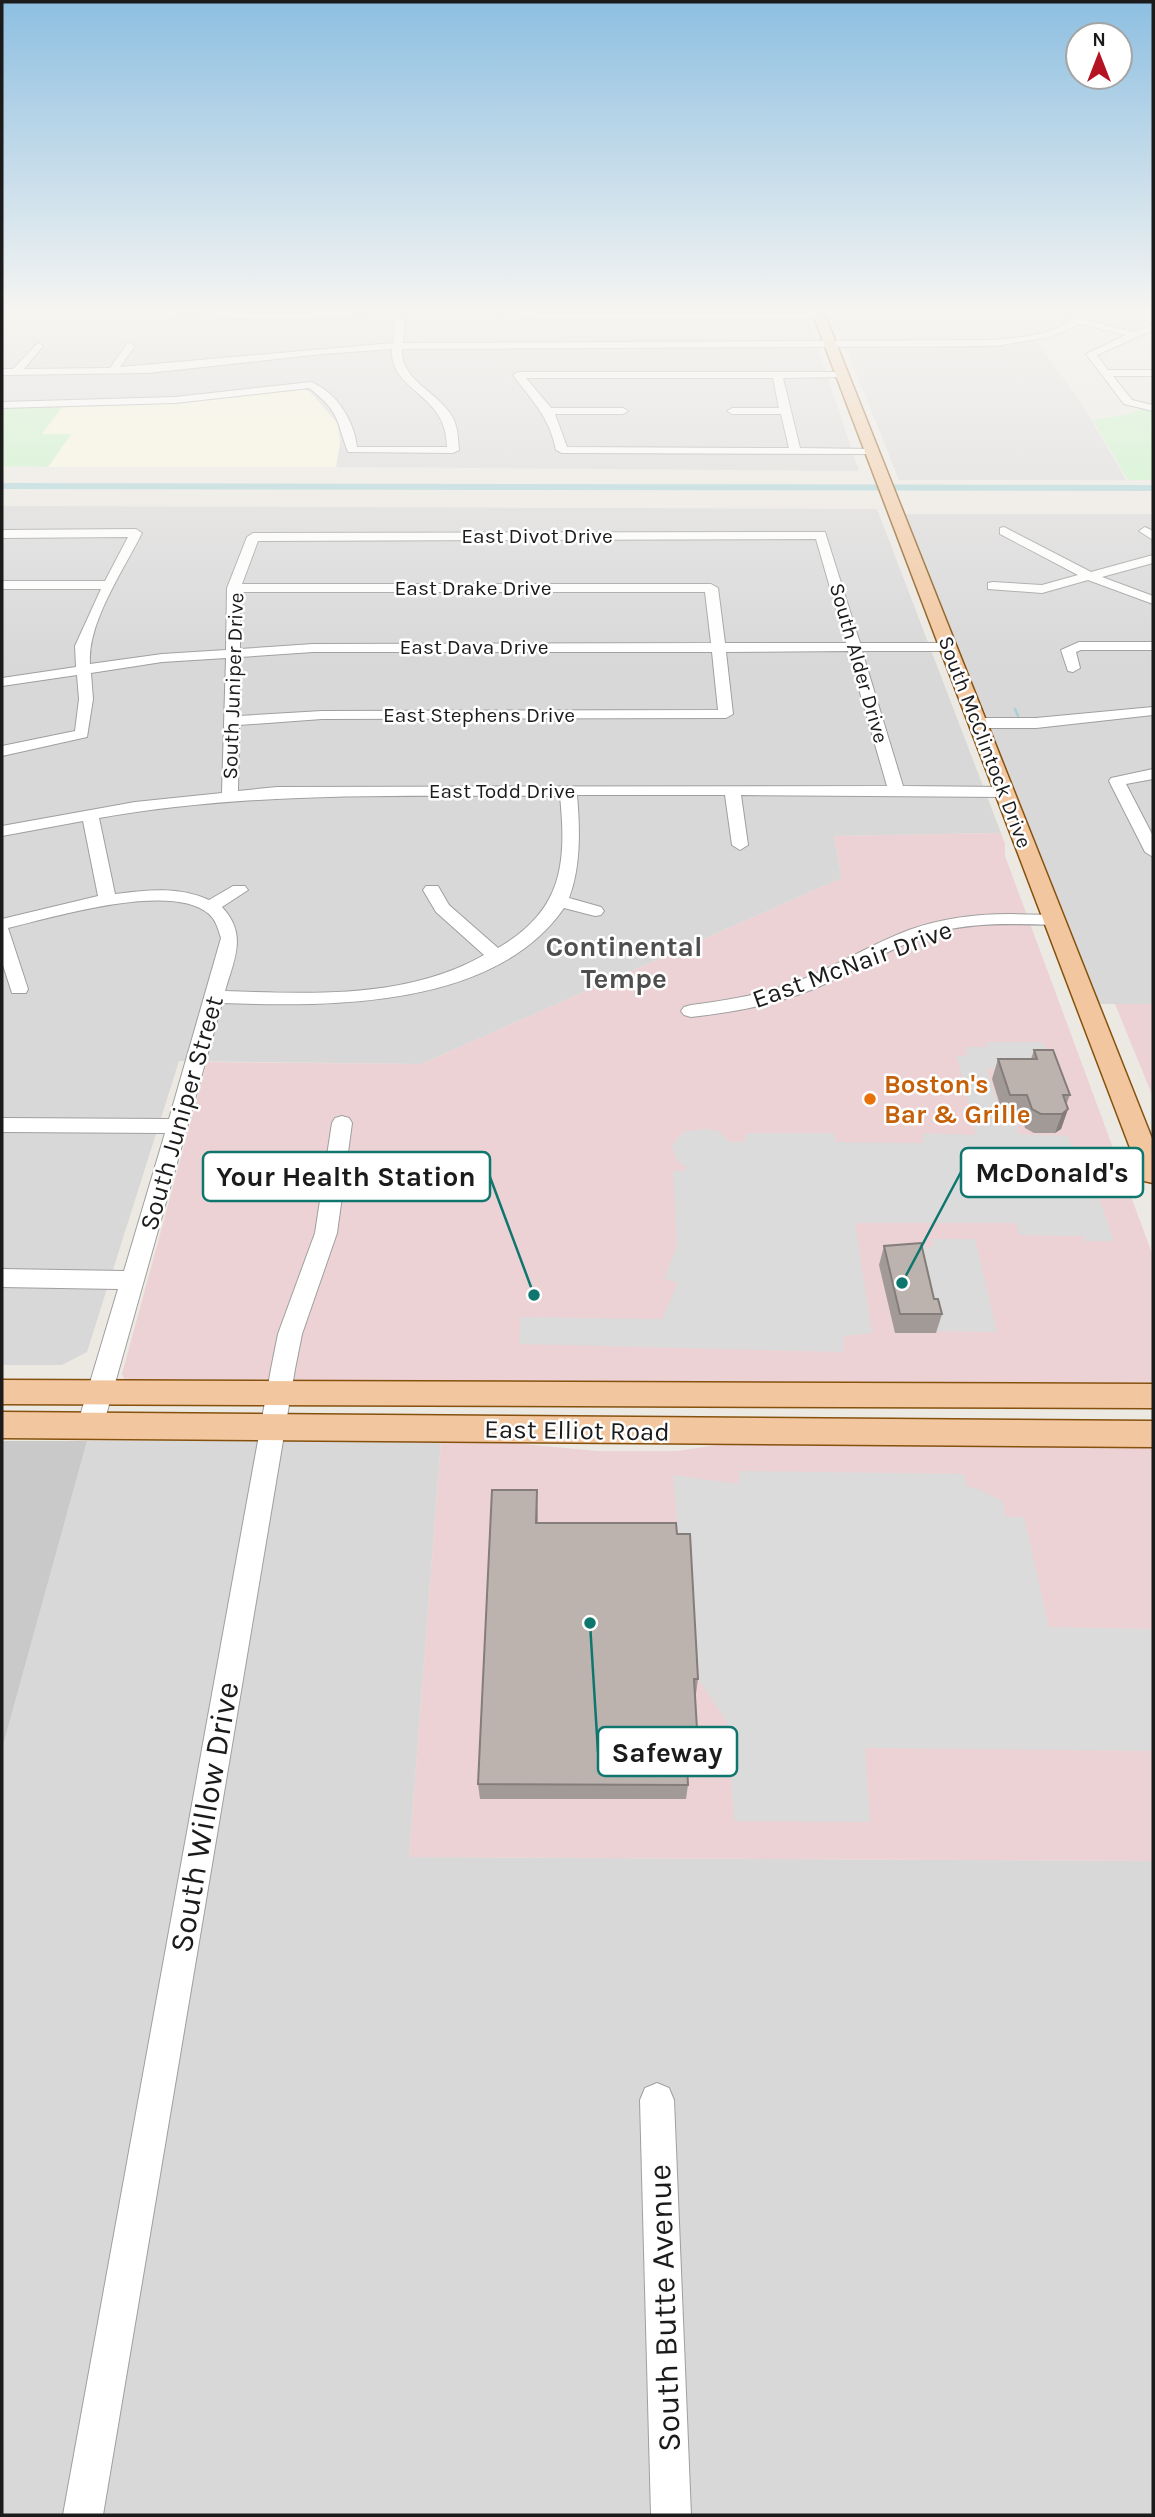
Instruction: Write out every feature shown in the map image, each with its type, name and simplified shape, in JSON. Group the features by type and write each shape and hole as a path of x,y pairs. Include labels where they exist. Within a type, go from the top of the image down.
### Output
{"main road":[{"name":"South McClintock Drive","path":"862,427 1153,1174"},
{"name":"East Elliot Road","path":"2,1392 1153,1396"},
{"path":"669,1395 700,1431"},
{"name":"East Elliot Road","path":"2,1425 1153,1434"}],"street":[{"path":"349,427 352,450 453,450 455,436 452,427"},
{"path":"558,427 562,450 872,452"},
{"path":"790,427 795,452"},
{"path":"1004,531 1091,577 1153,600"},
{"path":"2,534 136,533 88,628 82,646 86,699 82,734 2,751"},
{"name":"East Divot Drive","path":"253,537 821,536"},
{"name":"South Alder Drive","path":"821,536 896,791"},
{"name":"South Juniper Drive","path":"230,796 234,588 253,537"},
{"path":"993,586 1017,590 1042,589 1153,559"},
{"path":"2,585 110,585"},
{"name":"East Drake Drive","path":"234,588 711,588 719,647"},
{"path":"1073,668 1068,658 1068,650 1079,646 1153,646"},
{"name":"East Dava Drive","path":"2,682 84,668 232,653 384,647 948,647"},
{"name":"East Stephens Drive","path":"232,721 322,715 726,714 719,647"},
{"path":"979,728 1153,711"},
{"path":"979,728 1041,733 1153,720"},
{"path":"1153,774 1117,781 1153,852"},
{"path":"732,790 740,845"},
{"name":"East Todd Drive","path":"2,831 90,814 230,796 332,791 1005,792"},
{"path":"215,997 356,997 407,990 455,976 498,958 542,925 559,901 569,865 568,791"},
{"path":"90,814 108,901"},
{"path":"2,924 139,895 168,894 191,898 211,906 239,890"},
{"path":"432,890 442,908 498,958"},
{"path":"559,901 595,911"},
{"name":"South Juniper Street","path":"90,1426 230,938 225,921 211,906"},
{"name":"East McNair Drive","path":"691,1011 744,1004 791,991 904,938 939,927 984,919 1054,920"},
{"path":"2,932 19,989"},
{"name":"South Willow Drive","path":"83,2515 290,1334 326,1233 342,1123"},
{"path":"2,1125 178,1126"},
{"path":"2,1278 133,1280"},
{"name":"South Butte Avenue","path":"657,2101 671,2515"}],"shaded area":[{"path":"47,427 338,427 340,442 336,467 48,467 71,435 42,434"},
{"path":"338,427 844,427 859,471 336,467 340,442"},
{"path":"878,427 1096,427 1126,480 899,480"},
{"path":"2,506 877,509 1001,833 834,836 842,878 421,1064 179,1061 87,1352 62,1365 2,1365"},
{"path":"896,514 1153,514 1153,1004 1087,1004"},
{"path":"1001,833 1005,856 1153,1256 1153,1385 124,1379 122,1374 207,1062 421,1064 842,878 834,836"},
{"path":"1115,1004 1153,1004 1153,1097"},
{"path":"987,1042 1042,1042 1055,1063 1030,1078 999,1078 995,1068 986,1069 1002,1116 1015,1117 1019,1134 1068,1136 1077,1163 1087,1163 1114,1241 1085,1241 1084,1236 1019,1235 1016,1223 855,1223 872,1333 844,1336 843,1352 519,1344 521,1317 662,1319 678,1283 664,1279 677,1246 673,1171 685,1171 686,1167 676,1160 672,1145 685,1131 718,1131 730,1142 745,1142 746,1133 834,1133 835,1142 924,1143 922,1133 976,1135 957,1056 967,1056 966,1047 987,1047"},
{"path":"932,1239 975,1239 997,1332 937,1331 920,1247 933,1247"},
{"path":"2,1441 87,1441 2,1749"},
{"path":"87,1441 441,1441 409,1857 1153,1861 1153,2515 2,2515 2,1749"},
{"path":"441,1441 504,1442 597,1451 677,1451 731,1443 1153,1447 1153,1861 409,1857"},
{"path":"739,1471 964,1474 967,1487 976,1488 1003,1501 1005,1517 1024,1517 1049,1627 1153,1629 1153,1751 865,1748 870,1822 734,1821 727,1722 698,1679 691,1533 678,1533 673,1475 739,1484"}],"green space":[{"path":"2,427 47,427 42,434 71,434 48,467 2,466"},
{"path":"1097,427 1153,427 1153,480 1128,480"}],"building":[{"path":"1034,1050 1053,1050 1070,1095 1063,1095 1068,1109 1062,1114 1041,1114 1032,1109 1027,1095 1010,1095 998,1059 1037,1059"},
{"path":"921,1243 934,1299 938,1299 942,1314 900,1314 884,1246"},
{"path":"492,1490 537,1490 536,1523 676,1523 677,1534 690,1534 698,1679 694,1679 698,1746 686,1746 688,1785 478,1784"}],"waterway":[{"path":"2,486 1153,488"},
{"path":"1015,709 1018,716"}],"place":[{"name":"Boston's Bar & Grille","path":"870,1099"},
{"name":"McDonald's","path":"902,1283"},
{"name":"Your Health Station","path":"534,1295"},
{"name":"Safeway","path":"590,1623"}],"district":[{"name":"Continental Tempe","path":"624,962"}]}
